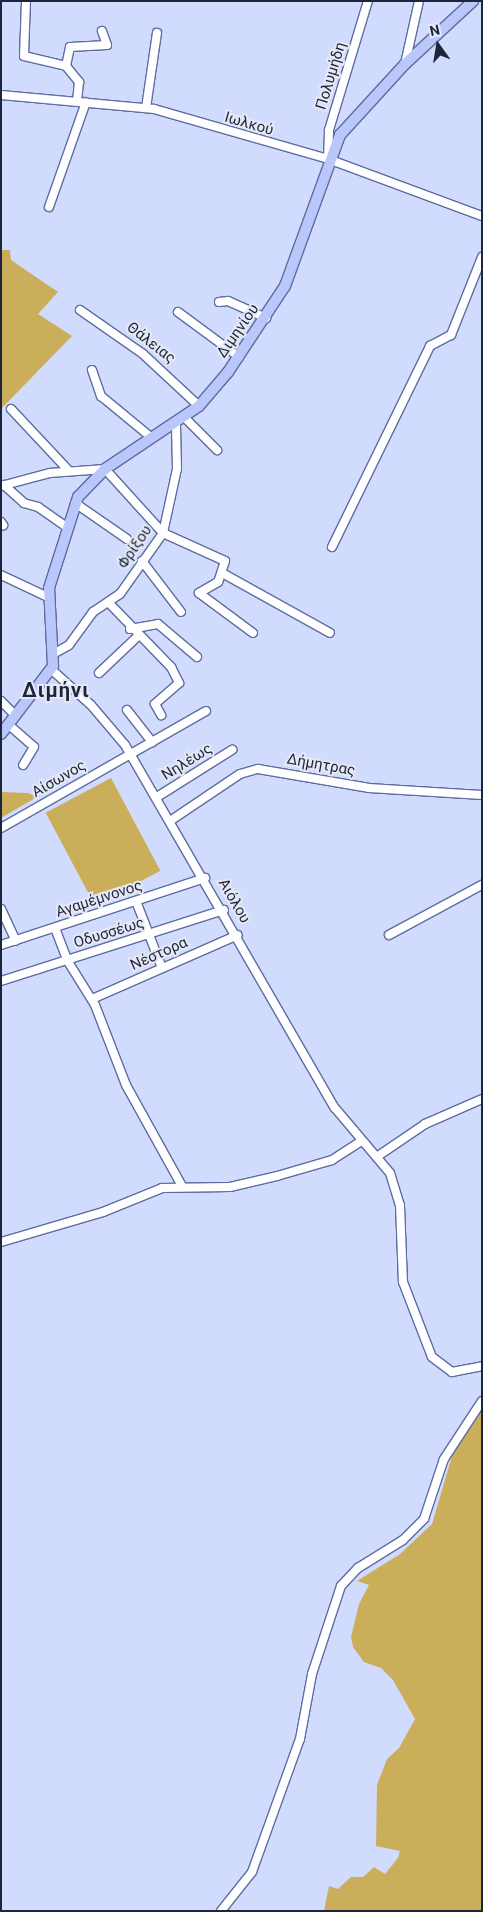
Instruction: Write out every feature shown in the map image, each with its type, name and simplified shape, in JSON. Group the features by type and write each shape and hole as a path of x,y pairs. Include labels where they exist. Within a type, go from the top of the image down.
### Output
{"main road":[{"name":"Διμηνίου","path":"52,670 53,654 48,597 75,503 105,470 199,406 239,357 266,318 293,267 328,159 351,122 405,64 473,1"},
{"path":"1,734 52,670"}],"street":[{"path":"26,1 26,59 59,60 79,82 77,102"},
{"name":"Πολυμήδη","path":"328,159 329,130 368,1"},
{"path":"405,64 419,1"},
{"path":"66,66 70,48 108,45 102,31"},
{"path":"146,108 157,33"},
{"name":"Ιωλκού","path":"1,95 146,108 328,159 482,216"},
{"path":"49,207 86,102"},
{"path":"332,547 430,346 451,335 482,257"},
{"path":"219,302 228,301 266,318"},
{"name":"Θάλειας","path":"80,310 143,354 199,406"},
{"path":"178,312 239,357"},
{"path":"92,370 101,396 152,438"},
{"path":"11,409 69,471"},
{"path":"180,420 217,450"},
{"name":"Φρίξου","path":"53,654 66,648 90,614 120,594 163,533 178,470 180,420"},
{"path":"3,486 69,471 105,470 163,533 223,559 224,574 216,584 200,589 199,594 253,633"},
{"path":"3,486 24,503 67,526"},
{"path":"75,503 127,539"},
{"path":"142,561 181,612"},
{"path":"224,574 330,633"},
{"path":"3,579 48,597"},
{"path":"108,602 130,629 171,667 179,683 155,704 161,715"},
{"path":"130,629 158,624 197,657"},
{"path":"99,673 138,636"},
{"name":"Αιόλου","path":"52,670 91,705 130,754 224,910 335,1108 360,1142 378,1156"},
{"path":"1,702 16,716"},
{"path":"127,710 152,742"},
{"name":"Αίσωνος","path":"1,828 206,711"},
{"path":"9,725 34,748 22,765"},
{"name":"Νηλέως","path":"157,798 232,750"},
{"name":"Δήμητρας","path":"170,821 240,774 258,769 377,789 482,795"},
{"name":"Αγαμέμνονος","path":"1,946 205,878"},
{"path":"389,936 482,885"},
{"path":"136,901 162,968"},
{"path":"1,909 16,941"},
{"name":"Οδυσσέως","path":"1,981 224,910"},
{"path":"55,928 67,960 92,999 126,1086 182,1186"},
{"name":"Νέστορα","path":"92,999 238,935"},
{"path":"482,1099 425,1124 378,1156 396,1185 403,1282 432,1357 452,1372 482,1366"},
{"path":"1,1242 103,1212 153,1191 182,1186 257,1182 332,1160 360,1142"},
{"path":"221,1911 252,1872 300,1739 312,1674 342,1586 358,1568 403,1540 424,1520 444,1459 482,1401"}],"shaded area":[{"path":"1,250 10,250 11,260 58,292 38,314 72,336 1,409"},
{"path":"111,778 160,871 95,905 46,813"},
{"path":"1,792 28,793 37,797 1,818"},
{"path":"482,1406 482,1911 324,1911 329,1886 338,1889 351,1877 363,1877 374,1867 385,1874 398,1858 400,1851 376,1846 377,1785 387,1759 399,1748 415,1719 393,1680 381,1668 364,1662 353,1647 351,1637 359,1604 369,1585 357,1581 400,1554 432,1524 452,1456"}],"district":[{"name":"Διμήνι","path":"56,690"}]}
